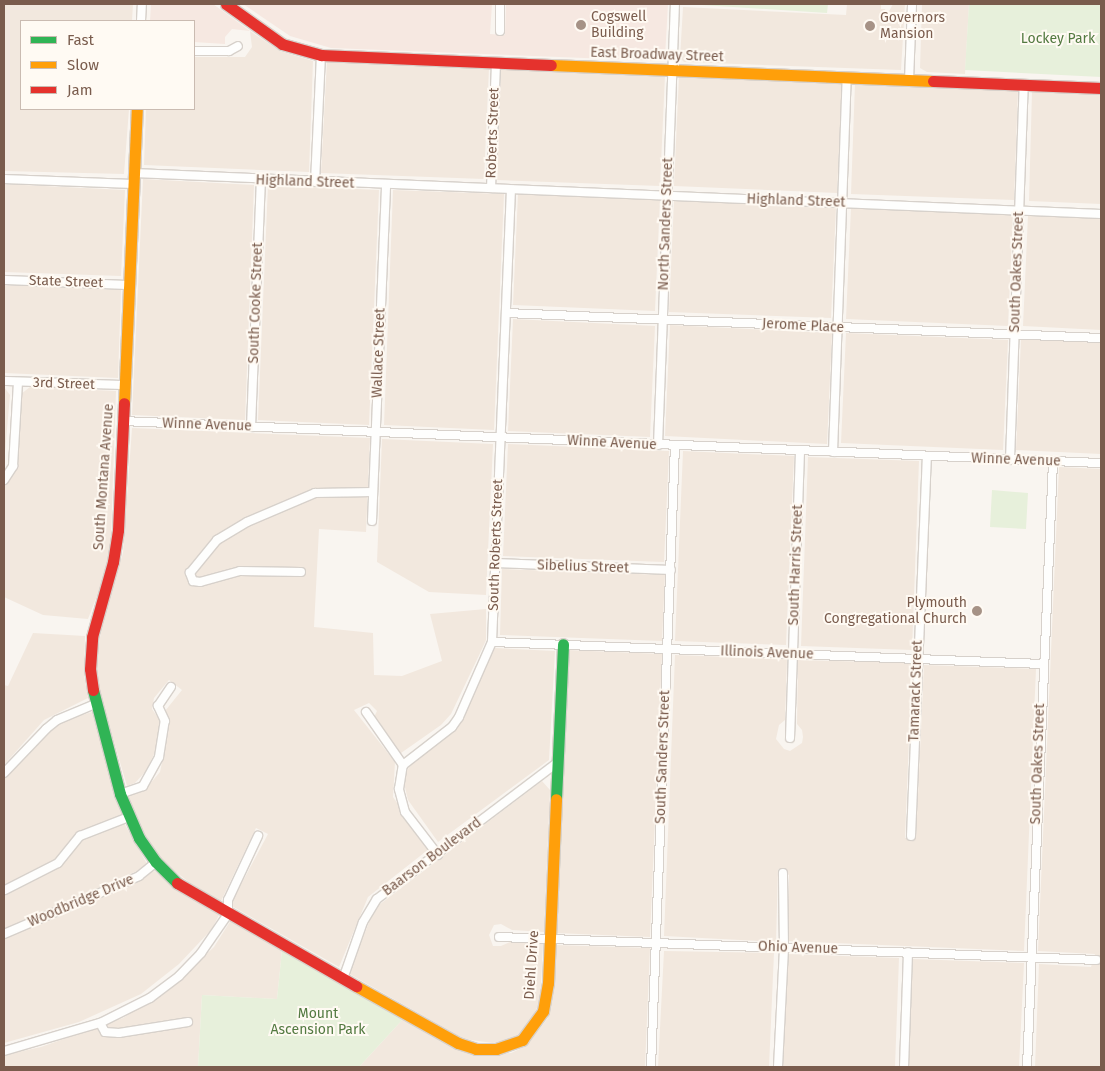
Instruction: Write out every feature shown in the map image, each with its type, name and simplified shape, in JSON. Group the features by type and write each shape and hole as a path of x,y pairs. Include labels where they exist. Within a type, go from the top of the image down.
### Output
{"street":[{"path":"142,4 142,20"},
{"name":"East Broadway Street","path":"226,4 282,44 321,55 496,64 1101,88"},
{"path":"500,4 500,31"},
{"name":"North Sanders Street","path":"658,445 675,4"},
{"path":"909,80 912,4"},
{"path":"195,51 229,51 238,46"},
{"path":"315,182 321,55"},
{"name":"Roberts Street","path":"477,188 491,188 496,64"},
{"path":"833,452 847,78"},
{"name":"South Oakes Street","path":"1010,460 1024,85"},
{"name":"South Montana Avenue","path":"137,110 116,546 91,653 95,704 120,794 129,817 156,862 187,890 228,914"},
{"name":"Highland Street","path":"4,179 261,180 477,188"},
{"name":"South Cooke Street","path":"251,427 261,180"},
{"name":"Wallace Street","path":"372,521 386,185"},
{"name":"Highland Street","path":"491,188 1101,214"},
{"name":"South Roberts Street","path":"403,765 452,727 492,642 499,438 511,189"},
{"name":"State Street","path":"4,280 129,284"},
{"name":"Jerome Place","path":"506,313 1101,338"},
{"name":"3rd Street","path":"4,381 124,385"},
{"path":"4,480 12,466 18,382"},
{"name":"Winne Avenue","path":"122,421 1101,463"},
{"name":"South Sanders Street","path":"652,1067 675,446"},
{"name":"South Harris Street","path":"790,738 800,451"},
{"name":"Tamarack Street","path":"911,836 927,456"},
{"name":"South Oakes Street","path":"1027,1067 1042,664 1053,461"},
{"path":"301,572 240,571 200,582 193,581 190,573 217,540 247,522 315,493 373,492"},
{"name":"Sibelius Street","path":"496,563 670,570"},
{"name":"Illinois Avenue","path":"492,642 1042,664"},
{"name":"Diehl Drive","path":"228,914 458,1043 476,1049 496,1049 522,1040 537,1023 546,997 563,644"},
{"path":"120,794 143,786 159,757 165,720 158,706 171,687"},
{"path":"4,773 51,724 95,704"},
{"path":"366,712 403,765 398,789 401,804 438,855"},
{"name":"Baarson Boulevard","path":"343,978 368,910 377,900 557,763"},
{"path":"5,890 58,863 80,836 129,817"},
{"path":"4,1051 100,1023 150,998 179,976 201,953 228,914 228,900 258,836"},
{"name":"Woodbridge Drive","path":"4,934 138,876 156,862"},
{"path":"778,1067 784,948 783,873"},
{"name":"Ohio Avenue","path":"499,938 1097,960"},
{"path":"904,1067 908,952"},
{"path":"100,1023 106,1032 119,1033 188,1022"}],"shaded area":[{"path":"4,4 133,4 132,20 20,20 20,110 129,110 124,174 4,171"},
{"path":"151,4 213,4 250,31 232,29 225,37 225,44 195,42 195,20 150,20"},
{"path":"243,4 492,4 490,34 505,35 506,4 668,4 665,57 661,61 331,48 290,36"},
{"path":"847,4 881,4 881,9 885,9 887,15 893,4 905,4 901,70 684,62 680,58 683,7 846,15"},
{"path":"922,4 969,4 965,74 927,72 920,68"},
{"path":"250,31 280,51 313,61 309,172 144,165 146,110 195,110 195,57 245,57 252,47"},
{"path":"327,61 489,68 484,179 321,173"},
{"path":"501,69 665,75 660,186 497,180"},
{"path":"679,76 842,83 837,193 674,186"},
{"path":"855,83 1018,90 1014,200 851,194"},
{"path":"1032,91 1101,94 1101,204 1029,201"},
{"path":"143,179 254,185 245,420 132,415"},
{"path":"4,184 125,190 121,276 4,272"},
{"path":"268,185 379,190 369,425 258,420"},
{"path":"393,190 504,194 494,430 384,425"},
{"path":"518,194 660,200 655,311 513,305"},
{"path":"674,201 836,207 831,318 669,312"},
{"path":"851,208 1013,214 1008,326 846,319"},
{"path":"1028,215 1101,218 1101,330 1023,326"},
{"path":"4,285 121,290 118,378 4,373"},
{"path":"513,319 655,326 650,437 508,431"},
{"path":"670,325 832,333 827,444 665,436"},
{"path":"846,333 1008,340 1003,450 841,443"},
{"path":"1021,339 1101,343 1101,454 1016,450"},
{"path":"4,387 10,395 4,464"},
{"path":"30,387 116,391 111,535 107,570 88,619 43,615 4,597 4,486 16,464 21,394"},
{"path":"132,428 370,438 366,532 319,529 314,627 373,633 374,675 402,676 442,661 430,614 486,609 486,640 451,714 441,725 401,753 374,717 377,711 369,703 354,710 395,762 393,797 429,849 368,897 339,967 230,905 268,834 256,828 221,901 199,890 158,858 136,823 129,796 148,786 160,772 169,728 165,711 182,690 169,680 154,698 152,709 161,722 157,748 146,771 135,783 127,786 99,691 96,660 104,615 123,553"},
{"path":"382,439 493,444 486,595 429,592 377,562"},
{"path":"508,444 669,451 664,562 503,556"},
{"path":"683,451 794,456 786,645 675,641"},
{"path":"808,457 919,461 912,650 801,646"},
{"path":"1059,467 1101,469 1101,1067 1035,1067 1039,964 1091,967 1095,954 1038,951"},
{"path":"502,569 665,575 662,641 500,635"},
{"path":"33,633 85,636 84,675 88,698 44,720 4,765 4,685 8,686"},
{"path":"495,648 555,651 549,760 438,842 408,800 403,779 412,761 459,722"},
{"path":"567,650 662,654 650,937 555,933"},
{"path":"675,655 787,659 785,720 779,725 776,739 784,749 790,751 802,743 803,737 802,730 797,724 798,660 912,663 905,838 916,838 924,665 1036,669 1024,951 787,941 789,875 778,869 776,942 664,936"},
{"path":"92,712 124,823 147,864 137,871 4,929 4,779 46,732 65,720"},
{"path":"542,781 550,790 544,932 512,930 501,924 494,925 489,935 493,946 501,946 510,942 543,944 540,1002 526,1029 516,1037 493,1043 464,1039 348,973 375,908"},
{"path":"154,871 219,915 212,929 179,964 141,994 79,1022 4,1043 4,938"},
{"path":"231,920 282,950 277,999 202,995 198,1067 4,1067 4,1055 41,1047 123,1018 172,986 214,947"},
{"path":"555,945 650,948 645,1067 359,1067 404,1018 465,1052 477,1055 511,1053 526,1046 548,1018 554,985"},
{"path":"664,951 774,953 769,1067 658,1067"},
{"path":"787,954 899,958 895,1067 783,1067"},
{"path":"913,959 1024,963 1019,1067 908,1067"}],"green space":[{"path":"686,4 828,4 827,13"},
{"name":"Lockey Park","path":"969,4 1101,4 1101,77 965,70"},
{"path":"992,490 1028,493 1026,529 990,527"},
{"name":"Mount Ascension Park","path":"282,950 404,1018 359,1067 198,1067 202,995 277,999"}],"traffic: fast":[{"path":"556,799 563,644"},
{"path":"93,690 120,794 139,838 156,862 177,883"}],"traffic: slow":[{"path":"551,65 933,81"},
{"path":"124,403 137,110"},
{"path":"356,986 458,1043 476,1049 496,1049 522,1040 543,1011 548,983 556,799"}],"traffic: jam":[{"path":"226,4 282,44 321,55 551,65"},
{"path":"933,81 1101,88"},
{"path":"93,690 90,669 92,637 113,562 118,530 124,403"},
{"path":"177,883 356,986"}],"place":[{"name":"Cogswell Building","path":"581,25"},
{"name":"Governors Mansion","path":"870,26"},
{"name":"Plymouth Congregational Church","path":"977,611"}]}
